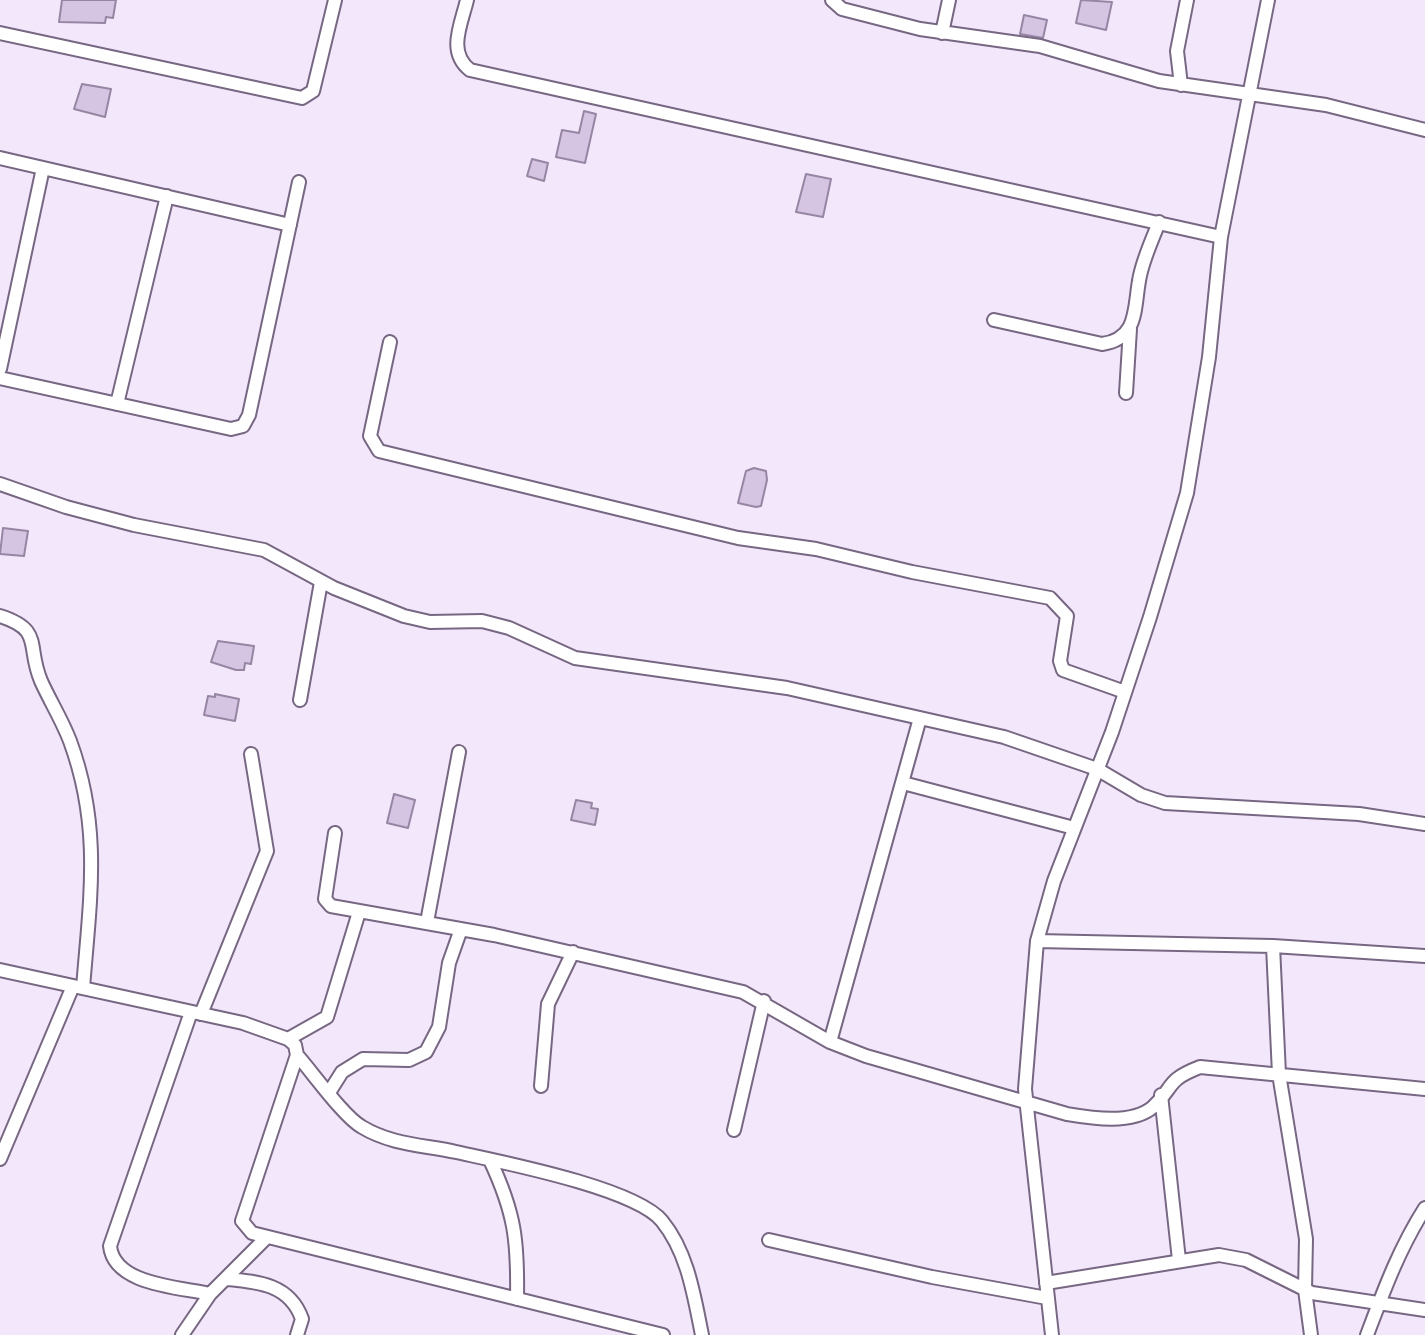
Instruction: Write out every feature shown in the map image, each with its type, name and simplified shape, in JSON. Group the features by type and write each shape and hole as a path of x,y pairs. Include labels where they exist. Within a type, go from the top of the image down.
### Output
{"street":[{"path":"0,33 302,98 313,91 335,0"},
{"path":"467,0 455,51 459,62 470,70 1221,237"},
{"path":"832,0 842,9 942,33 1040,46 1181,85 1326,105 1425,130"},
{"path":"942,33 949,0"},
{"path":"1181,85 1177,51 1187,0"},
{"path":"1052,1335 1026,1102 1037,941 1074,828 1125,692 1187,493 1209,357 1221,237 1268,0"},
{"path":"0,158 290,225"},
{"path":"0,369 43,168"},
{"path":"0,378 231,429 243,426 249,415 299,182"},
{"path":"117,404 167,196"},
{"path":"1126,393 1130,329 1138,306 1139,281 1159,222"},
{"path":"994,320 1102,344 1113,343 1130,329"},
{"path":"390,342 370,436 379,451 738,538 816,549 912,572 1050,598 1067,616 1060,661 1063,670 1125,692"},
{"path":"0,484 66,507 134,525 264,550 321,582 404,616 430,622 482,621 509,628 575,658 787,688 1004,737 1097,769 1141,795 1165,803 1359,814 1425,824"},
{"path":"300,700 321,582"},
{"path":"0,616 19,622 31,634 40,678 71,744 90,814 94,852 78,987 0,1159"},
{"path":"830,1042 848,965 920,718"},
{"path":"427,922 459,752"},
{"path":"210,1294 124,1271 111,1258 110,1246 196,1013 267,851 251,754"},
{"path":"903,783 1074,828"},
{"path":"335,833 325,899 331,906 573,952 730,988 764,1001 830,1042 866,1056 1101,1120 1143,1113 1154,1106 1170,1081 1200,1067 1425,1089"},
{"path":"288,1039 327,1017 359,912"},
{"path":"330,1091 342,1072 363,1059 409,1060 426,1052 439,1027 449,963 461,929"},
{"path":"1037,941 1273,946 1425,956"},
{"path":"1273,946 1279,1074 1306,1239 1305,1290 1311,1335"},
{"path":"541,1086 548,1004 573,952"},
{"path":"0,970 196,1013 288,1039 295,1045 297,1055 242,1221 252,1233 517,1299 621,1330 663,1335"},
{"path":"734,1130 764,1001"},
{"path":"297,1055 330,1091 346,1115 366,1130 422,1148 490,1160 630,1198 652,1210 676,1242 689,1271 702,1335"},
{"path":"1161,1095 1179,1260"},
{"path":"490,1160 512,1214 516,1238 517,1299"},
{"path":"1367,1335 1382,1304 1392,1264 1425,1208"},
{"path":"182,1335 210,1294 267,1237"},
{"path":"769,1240 932,1277 1047,1298"},
{"path":"1046,1283 1179,1260 1233,1257 1305,1290 1425,1310"},
{"path":"228,1279 272,1286 287,1295 302,1319 297,1335"}],"building":[{"path":"62,0 116,0 113,18 106,17 105,23 59,22"},
{"path":"1081,0 1112,2 1106,30 1076,23"},
{"path":"1024,15 1047,20 1043,38 1020,34"},
{"path":"82,84 111,89 105,117 74,109"},
{"path":"584,111 596,114 585,163 556,157 562,130 579,133"},
{"path":"532,159 548,163 544,181 527,176"},
{"path":"806,174 831,179 823,217 796,212"},
{"path":"754,468 766,471 767,480 761,506 756,507 738,503 746,471"},
{"path":"3,528 28,531 24,556 0,554"},
{"path":"218,641 254,646 251,664 245,663 244,670 236,670 211,662"},
{"path":"215,694 239,699 235,721 204,715 208,696 215,697"},
{"path":"394,794 415,800 408,828 387,823"},
{"path":"576,800 592,803 591,808 598,809 595,825 571,820"}]}
